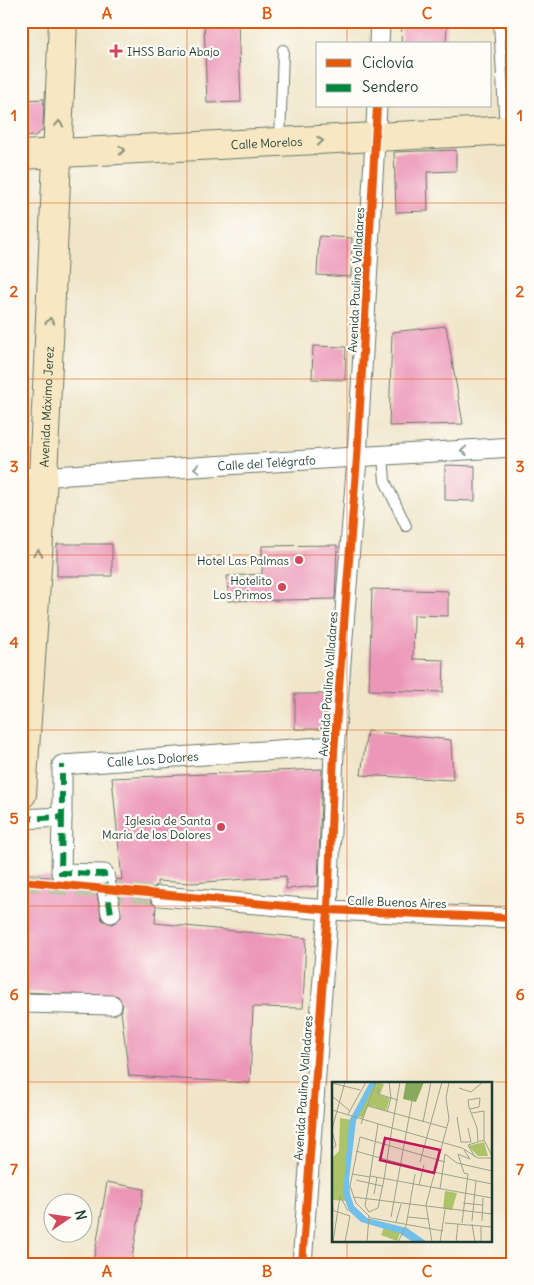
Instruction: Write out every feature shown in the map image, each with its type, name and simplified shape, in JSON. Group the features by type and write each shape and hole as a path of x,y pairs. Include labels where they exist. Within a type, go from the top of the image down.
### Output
{"main road":[{"name":"Avenida Máximo Jerez","path":"22,806 32,478 59,153 62,21"},
{"name":"Calle Morelos","path":"21,155 509,130"}],"street":[{"path":"379,42 380,21"},
{"name":"Avenida Paulino Valladares","path":"302,1264 328,910 335,746 357,458 377,108"},
{"name":"Calle del Telégrafo","path":"32,478 513,447"},
{"name":"Calle Los Dolores","path":"111,913 104,874 61,873 62,765 335,746"},
{"path":"22,806 62,817"},
{"name":"Calle Buenos Aires","path":"160,896 328,910 513,918"},
{"path":"21,1003 112,1005"}],"lane":[{"path":"499,21 509,130"},
{"path":"280,143 283,50"},
{"path":"383,456 385,481 406,526"}],"building":[{"path":"204,21 238,21 241,102 207,103"},
{"path":"402,21 447,21 446,42 401,42"},
{"path":"44,99 43,130 35,136 21,137 21,100"},
{"path":"456,150 456,171 427,172 428,211 396,212 394,152"},
{"path":"319,236 352,238 351,277 317,275"},
{"path":"446,326 463,424 389,426 392,332"},
{"path":"313,346 346,347 345,380 312,379"},
{"path":"445,465 475,466 475,501 445,500"},
{"path":"57,544 112,544 112,576 57,576"},
{"path":"337,545 335,599 228,601 227,576 262,574 262,546"},
{"path":"372,589 448,591 448,616 414,615 413,659 444,660 443,692 369,690"},
{"path":"295,694 325,694 325,729 295,729"},
{"path":"367,731 451,740 453,780 361,775"},
{"path":"322,769 318,886 286,889 286,876 192,883 157,881 157,885 151,889 149,895 150,901 156,906 155,923 306,938 303,1008 253,1007 250,1083 129,1076 121,1011 123,1005 118,996 21,992 21,876 51,877 55,882 61,884 95,885 102,920 112,924 121,917 116,879 122,880 112,778"},
{"path":"107,1182 144,1189 131,1264 93,1264"}],"tunnel":[{"path":"21,881 160,896"}],"marked path":[{"path":"21,819 62,817 62,765"},
{"path":"62,817 61,873 104,874 111,913"}],"cycle path":[{"path":"302,1264 328,910 334,752 357,458 377,108"},
{"path":"21,881 328,910 513,918"}],"place":[{"name":"IHSS Bario Abajo","path":"116,51"},
{"name":"Hotel Las Palmas","path":"299,560"},
{"name":"Hotelito Los Primos","path":"282,587"},
{"name":"Iglesia de Santa María de los Dolores","path":"221,827"}]}
